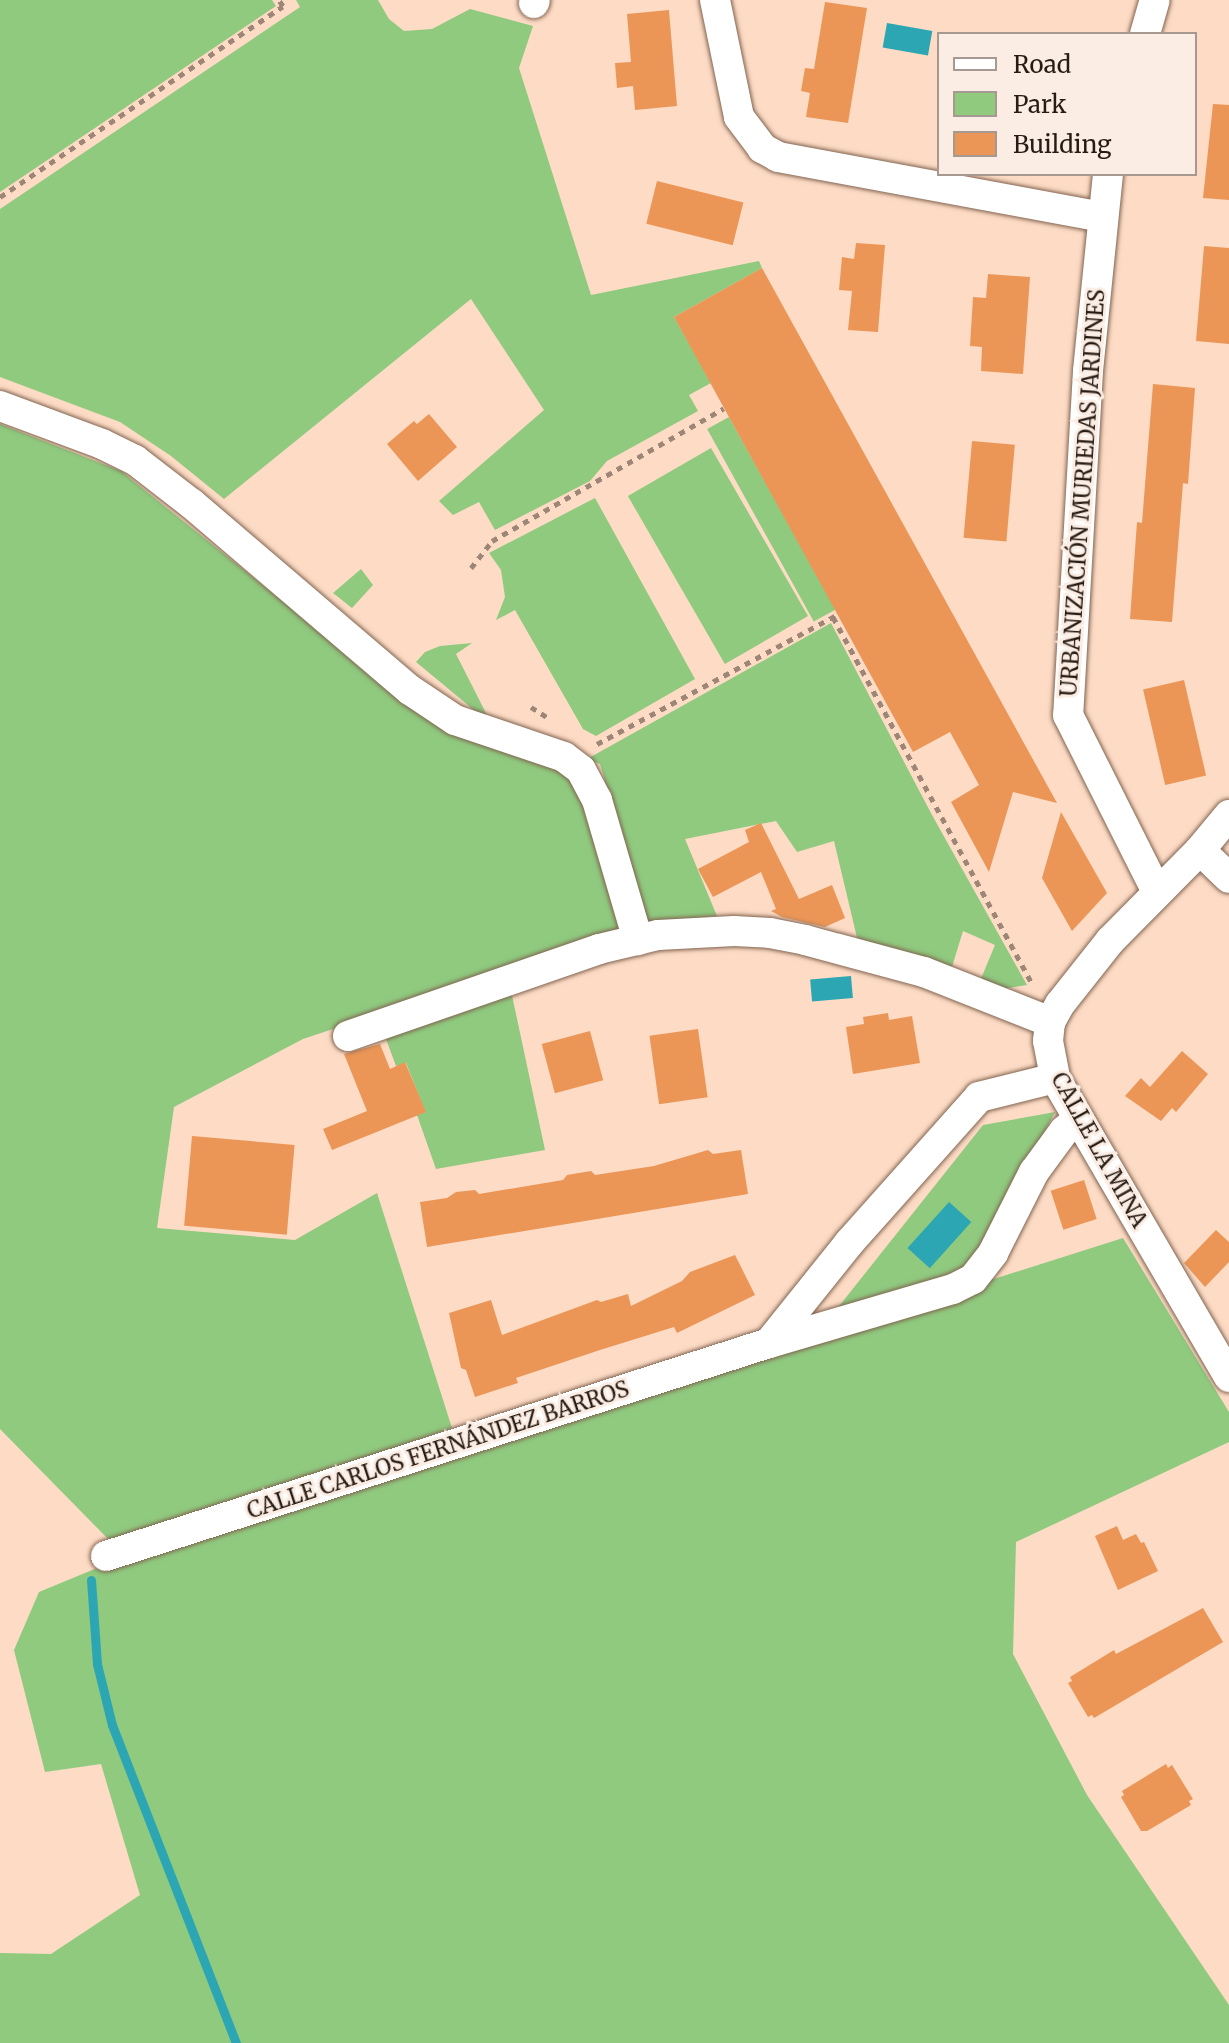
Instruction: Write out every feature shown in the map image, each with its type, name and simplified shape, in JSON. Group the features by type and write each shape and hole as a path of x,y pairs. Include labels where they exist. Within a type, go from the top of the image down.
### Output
{"street":[{"path":"715,0 739,117 749,134 770,152 1103,217"},
{"path":"1146,32 1155,0"},
{"name":"URBANIZACIÓN MURIEDAS JARDINES","path":"1108,176 1086,386 1068,715 1157,892"},
{"path":"0,406 102,444 135,460 192,504 410,690 455,720 556,754 581,770 597,800 638,940"},
{"path":"348,1036 599,949 638,940 704,932 770,933 924,972 1041,1018 1060,1004 1110,941 1200,850 1229,815"},
{"path":"1200,850 1229,878"},
{"name":"CALLE LA MINA","path":"1041,1018 1055,1078 1229,1377"},
{"path":"769,1343 849,1243 979,1097 1055,1078"},
{"name":"CALLE CARLOS FERNÁNDEZ BARROS","path":"106,1556 769,1343 953,1289 973,1279 993,1253 1034,1172 1064,1131 1078,1119"}],"path":[{"path":"0,197 283,6 279,0"},
{"path":"471,568 492,541 724,408"},
{"path":"594,746 835,616 1036,988 1041,1018"},
{"path":"531,707 556,723"}],"green space":[{"path":"0,0 272,0 276,6 0,192"},
{"path":"296,0 378,0 389,19 404,31 432,29 470,9 533,26 519,68 591,295 759,261 762,268 674,317 711,383 689,395 698,411 607,461 590,481 495,530 479,502 453,515 439,501 544,410 471,299 224,499 171,456 120,422 0,377 0,209 300,7"},
{"path":"729,417 836,609 814,622 707,429"},
{"path":"0,424 121,471 420,712 547,759 572,777 596,819 626,925 615,935 303,1039 174,1107 157,1228 295,1240 377,1193 452,1428 115,1546 0,1429"},
{"path":"711,448 808,616 725,664 628,496"},
{"path":"595,498 695,679 596,736 583,729 515,610 496,620 505,597 501,570 489,553"},
{"path":"361,569 373,585 352,608 333,593"},
{"path":"831,623 932,815 1027,985 1001,989 980,981 995,945 963,931 951,970 858,942 834,841 797,852 776,821 685,839 717,916 647,922 600,764 587,759"},
{"path":"472,643 456,654 492,725 416,662 425,652 440,646"},
{"path":"510,986 545,1150 436,1169 417,1115 425,1111 406,1063 396,1066 383,1031"},
{"path":"1055,1112 998,1220 964,1270 828,1320 983,1125"},
{"path":"1123,1238 1229,1412 1229,1442 1016,1542 1013,1654 1087,1795 1229,2005 1229,2043 0,2043 0,1953 51,1954 140,1895 101,1764 45,1772 14,1650 39,1592 97,1568 459,1449"}],"water":[{"path":"887,23 932,31 928,56 883,48"},
{"path":"851,976 853,998 812,1001 810,980"},
{"path":"949,1202 971,1222 930,1268 908,1248"}],"building":[{"path":"825,2 867,8 848,123 806,117 810,93 801,91 805,68 814,69"},
{"path":"669,10 677,106 635,110 633,86 617,88 615,63 631,62 627,14"},
{"path":"1213,104 1229,105 1229,200 1203,198"},
{"path":"657,181 743,203 733,245 646,224"},
{"path":"856,243 885,245 878,332 848,330 852,291 839,290 842,257 854,259"},
{"path":"1204,246 1229,248 1229,344 1196,341"},
{"path":"762,268 1057,803 1013,792 989,872 951,802 979,785 950,732 913,752 674,317"},
{"path":"988,274 1030,277 1023,374 981,371 982,347 970,346 973,297 986,298"},
{"path":"1153,384 1195,388 1188,484 1183,483 1172,622 1130,619 1137,522 1142,523"},
{"path":"429,414 457,447 418,481 387,444 414,421 417,424"},
{"path":"972,441 1015,445 1006,541 964,538"},
{"path":"1184,680 1206,775 1165,785 1143,689"},
{"path":"1061,812 1107,893 1072,931 1042,878"},
{"path":"761,823 799,899 832,885 845,918 825,927 782,917 771,911 776,909 761,872 713,897 698,869 749,842 745,830"},
{"path":"888,1013 889,1020 912,1016 920,1063 853,1074 846,1027 864,1024 863,1017"},
{"path":"698,1029 708,1097 659,1104 649,1036"},
{"path":"590,1031 603,1080 555,1093 542,1044"},
{"path":"380,1044 390,1069 405,1062 426,1112 332,1150 323,1129 367,1111 344,1054"},
{"path":"1182,1051 1208,1074 1176,1112 1172,1108 1161,1121 1125,1096 1141,1078 1150,1087"},
{"path":"192,1136 295,1145 287,1235 184,1226"},
{"path":"708,1150 713,1154 741,1150 748,1194 427,1247 420,1202 447,1198 456,1192 475,1190 479,1194 563,1180 567,1175 591,1171 595,1175 654,1166"},
{"path":"1084,1180 1097,1219 1063,1230 1051,1191"},
{"path":"1216,1230 1229,1242 1229,1262 1205,1287 1184,1263"},
{"path":"735,1255 755,1295 677,1333 674,1327 600,1350 516,1378 518,1383 475,1397 466,1370 461,1368 449,1313 491,1300 502,1335 597,1300 601,1302 628,1294 631,1306 682,1281 690,1272"},
{"path":"1117,1526 1123,1540 1136,1534 1141,1543 1144,1542 1158,1571 1118,1590 1095,1536"},
{"path":"1203,1608 1223,1642 1094,1718 1092,1715 1088,1717 1068,1683 1072,1681 1070,1677 1114,1650 1116,1654"},
{"path":"1166,1764 1168,1768 1172,1765 1193,1799 1189,1801 1191,1805 1147,1831 1141,1831 1121,1797 1124,1795 1122,1791"}],"waterway":[{"path":"91,1580 97,1664 112,1725 236,2043"}]}
